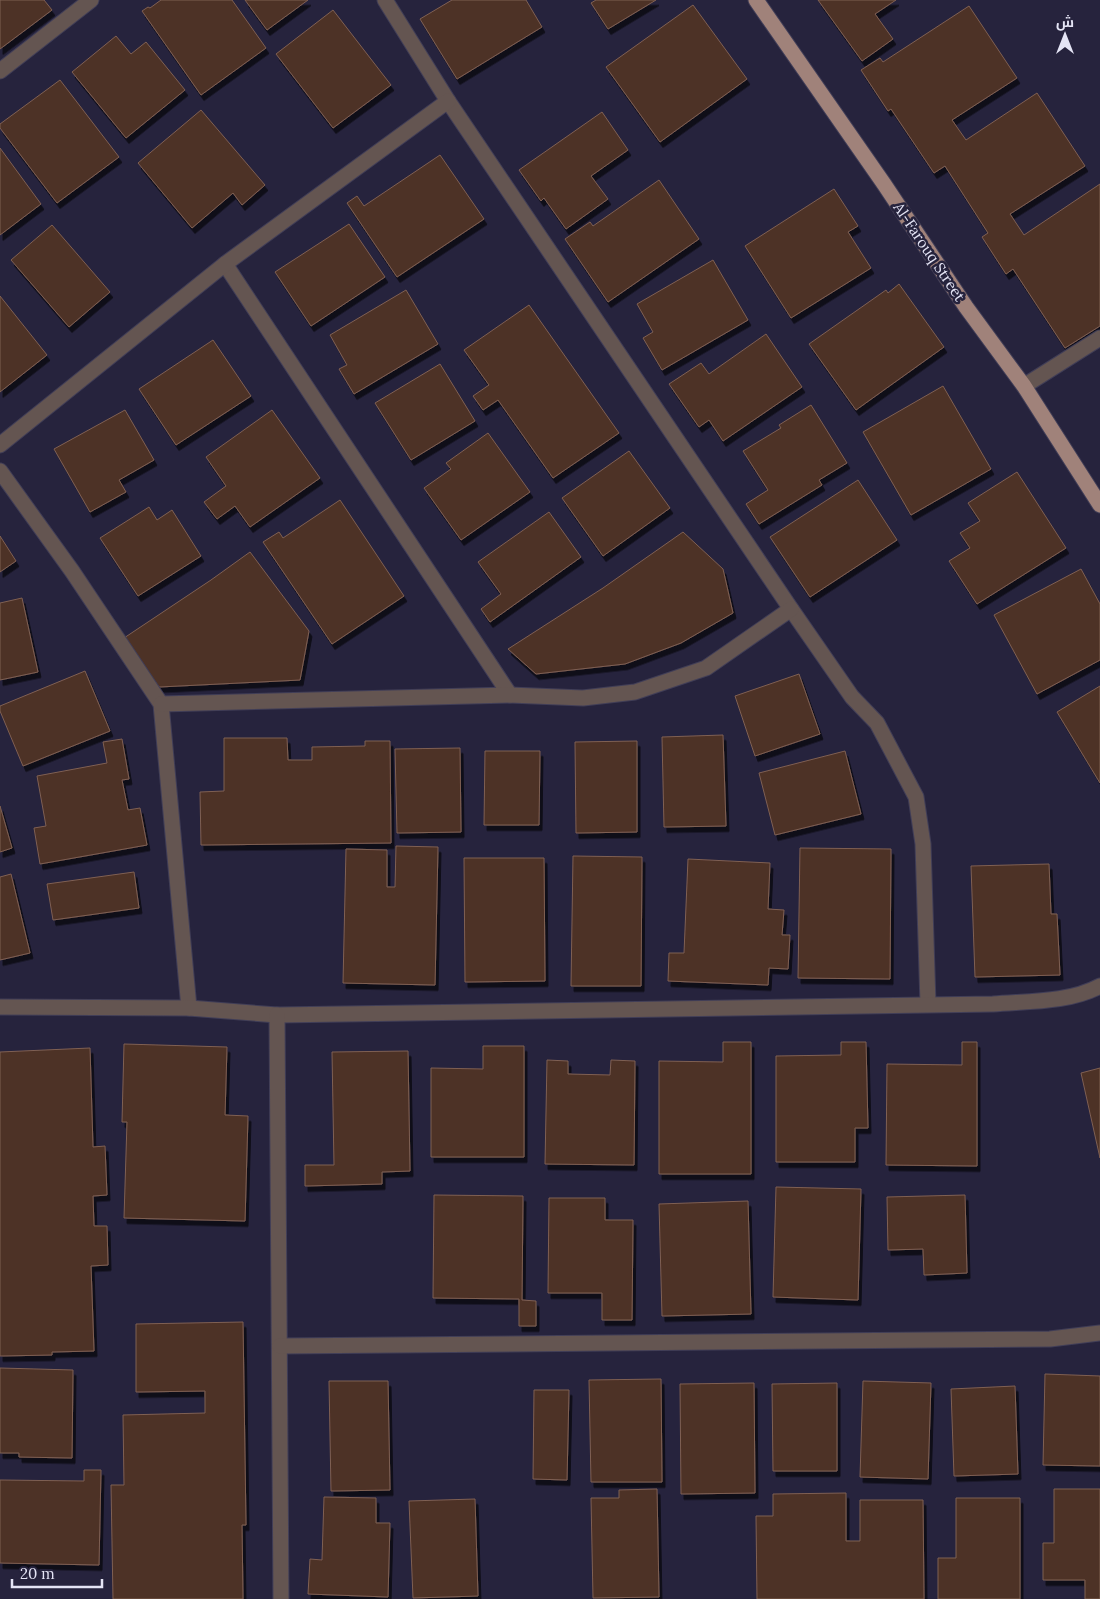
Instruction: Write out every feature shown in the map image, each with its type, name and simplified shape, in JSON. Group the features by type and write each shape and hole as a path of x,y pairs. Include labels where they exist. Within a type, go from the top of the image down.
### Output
{"main road":[{"name":"Al-Farouq Street","path":"756,0 884,184 966,307 1024,386 1100,505"}],"street":[{"path":"0,71 91,0"},
{"path":"385,0 448,101 791,609 852,697 878,723 916,797 923,844 928,1004"},
{"path":"0,444 225,264 448,101"},
{"path":"225,264 510,695"},
{"path":"1024,386 1100,338"},
{"path":"0,471 72,571 161,704 189,1008"},
{"path":"161,704 510,695 583,698 635,692 706,668 791,609"},
{"path":"0,1007 189,1008 277,1015 993,1004 1062,999 1100,986"},
{"path":"277,1015 282,1599"},
{"path":"280,1346 1050,1339 1100,1333"}],"building":[{"path":"0,0 44,0 52,10 0,49"},
{"path":"161,0 232,0 266,48 201,95 142,11"},
{"path":"245,0 308,0 267,30"},
{"path":"452,0 526,0 542,27 457,79 420,19"},
{"path":"596,0 656,0 608,29 591,3"},
{"path":"818,0 896,0 875,14 893,39 862,61"},
{"path":"693,5 747,79 660,142 606,67"},
{"path":"969,6 1017,78 952,120 966,140 1037,93 1085,166 1010,214 1024,235 1100,184 1100,326 1065,348 1013,269 1006,274 982,237 988,233 945,166 934,173 891,109 888,111 861,70 880,58 883,62"},
{"path":"333,10 391,85 333,128 276,54"},
{"path":"116,36 131,54 146,42 185,90 126,138 72,72"},
{"path":"60,80 119,157 57,203 0,128 0,124"},
{"path":"201,110 265,185 242,205 233,193 192,228 138,163"},
{"path":"602,112 628,150 591,176 608,199 566,229 544,198 541,201 519,170"},
{"path":"0,148 41,204 0,235"},
{"path":"440,155 484,219 397,277 347,203 357,196 364,206"},
{"path":"659,180 699,239 608,302 565,239 590,222 593,226"},
{"path":"834,189 858,226 848,232 871,268 791,318 745,246"},
{"path":"349,224 385,277 311,326 275,272"},
{"path":"52,225 110,292 69,327 11,260"},
{"path":"713,260 748,320 662,370 643,338 653,332 637,304"},
{"path":"899,284 944,347 856,410 809,344 886,290 888,293"},
{"path":"406,290 438,344 354,394 339,369 347,365 330,335"},
{"path":"0,296 47,355 0,392"},
{"path":"529,305 619,433 553,478 498,400 483,410 473,396 489,385 464,350"},
{"path":"766,334 802,387 723,441 709,420 699,427 669,384 701,363 709,374"},
{"path":"213,340 251,396 176,445 139,389"},
{"path":"440,364 475,421 411,460 375,403"},
{"path":"943,386 991,469 911,515 863,432"},
{"path":"811,405 847,463 819,480 822,485 759,524 746,504 768,490 743,451 781,428 779,425"},
{"path":"125,410 154,460 119,480 126,492 90,512 54,449"},
{"path":"272,410 320,478 250,527 235,506 217,519 204,502 226,486 206,457"},
{"path":"488,433 530,492 461,540 424,488 451,469 446,463"},
{"path":"629,451 670,508 603,556 562,498"},
{"path":"1017,472 1066,548 977,604 949,561 970,548 960,533 980,521 968,503"},
{"path":"858,480 897,540 810,597 770,537"},
{"path":"340,500 404,596 332,644 263,542 279,532 283,538"},
{"path":"149,507 157,520 172,510 201,556 138,596 100,538"},
{"path":"549,512 581,557 490,622 481,609 501,594 478,562"},
{"path":"683,532 723,569 733,613 681,643 625,664 536,674 508,649 603,588"},
{"path":"0,536 16,561 0,572"},
{"path":"250,552 309,631 300,680 159,687 124,638"},
{"path":"1081,569 1100,604 1100,660 1037,694 994,615"},
{"path":"22,598 38,672 0,680 0,603"},
{"path":"85,671 110,731 23,766 0,711 0,706"},
{"path":"799,674 820,734 755,756 735,696"},
{"path":"1100,686 1100,783 1057,712"},
{"path":"723,735 726,826 664,827 662,737"},
{"path":"224,738 287,738 288,760 312,760 312,747 365,746 365,741 390,741 391,843 201,845 200,792 224,791"},
{"path":"122,739 129,779 122,780 128,810 140,808 147,845 40,864 34,828 46,826 37,776 107,763 103,742"},
{"path":"637,741 637,832 576,833 575,742"},
{"path":"460,748 461,832 397,833 395,749"},
{"path":"485,751 540,751 539,825 484,825"},
{"path":"845,751 861,814 775,835 759,773"},
{"path":"0,806 12,848 0,852"},
{"path":"396,846 438,847 435,985 343,983 346,849 387,850 387,887 395,887"},
{"path":"800,848 891,849 890,979 798,978"},
{"path":"573,856 642,857 641,986 571,986"},
{"path":"464,858 544,858 545,981 465,982"},
{"path":"688,859 770,863 768,909 784,910 782,935 790,935 788,969 769,968 768,985 668,981 669,953 684,953"},
{"path":"1049,864 1051,914 1057,914 1060,975 975,977 971,866"},
{"path":"134,872 139,908 53,920 47,884"},
{"path":"11,874 30,953 0,960 0,877"},
{"path":"723,1042 751,1042 751,1174 659,1174 659,1061 723,1062"},
{"path":"841,1042 866,1042 868,1128 855,1128 855,1162 776,1162 776,1056 841,1055"},
{"path":"962,1042 977,1042 977,1166 886,1165 887,1064 962,1065"},
{"path":"124,1044 227,1047 225,1115 248,1116 245,1221 124,1218 127,1122 122,1122"},
{"path":"483,1046 524,1046 524,1157 431,1157 431,1068 483,1069"},
{"path":"90,1048 93,1147 105,1146 107,1195 93,1196 94,1226 107,1226 108,1265 91,1266 94,1351 52,1352 52,1355 0,1356 0,1052"},
{"path":"408,1051 410,1171 382,1172 382,1184 305,1186 305,1165 334,1165 332,1052"},
{"path":"547,1060 568,1061 568,1074 610,1075 611,1060 635,1061 634,1165 545,1164"},
{"path":"1100,1068 1100,1158 1081,1073"},
{"path":"776,1187 861,1189 858,1300 773,1297"},
{"path":"434,1195 523,1196 522,1300 536,1301 536,1326 519,1326 519,1299 433,1298"},
{"path":"965,1195 967,1273 924,1275 923,1249 888,1250 887,1197"},
{"path":"549,1198 605,1198 605,1220 633,1220 632,1320 602,1320 602,1293 548,1293"},
{"path":"748,1201 751,1314 662,1316 659,1204"},
{"path":"243,1322 246,1525 242,1525 243,1599 113,1599 111,1485 124,1485 123,1415 205,1413 205,1391 136,1392 136,1324"},
{"path":"0,1368 73,1370 72,1458 19,1457 19,1453 0,1453"},
{"path":"1045,1374 1100,1376 1100,1466 1043,1465"},
{"path":"661,1379 662,1482 591,1482 589,1380"},
{"path":"329,1381 388,1381 390,1490 331,1491"},
{"path":"863,1381 931,1383 928,1479 860,1477"},
{"path":"754,1383 755,1493 681,1494 680,1384"},
{"path":"837,1383 837,1471 773,1471 772,1384"},
{"path":"1015,1386 1018,1474 954,1476 951,1389"},
{"path":"534,1390 569,1390 567,1480 533,1479"},
{"path":"84,1470 101,1470 99,1565 0,1563 0,1480 84,1481"},
{"path":"657,1489 659,1597 593,1598 591,1498 619,1498 619,1490"},
{"path":"1054,1489 1100,1489 1100,1599 1085,1599 1085,1580 1043,1580 1043,1543 1054,1543"},
{"path":"846,1493 846,1541 860,1541 860,1500 923,1500 924,1599 757,1599 756,1516 773,1516 773,1494"},
{"path":"324,1497 376,1498 376,1523 390,1523 388,1597 308,1594 310,1559 322,1560"},
{"path":"956,1498 1020,1498 1020,1599 938,1599 938,1558 956,1558"},
{"path":"475,1499 478,1596 413,1598 409,1501"}]}
